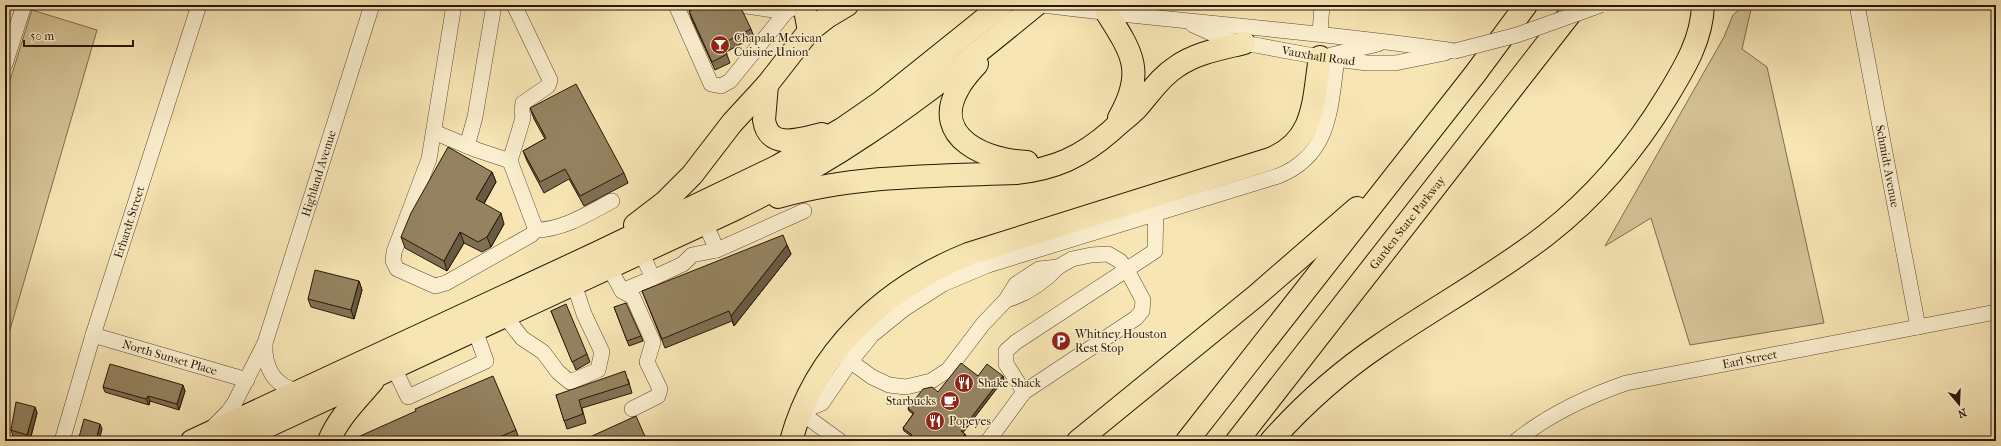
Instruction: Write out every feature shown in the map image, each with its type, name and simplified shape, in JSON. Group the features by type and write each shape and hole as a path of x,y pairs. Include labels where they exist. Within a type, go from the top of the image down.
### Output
{"highway":[{"path":"236,441 574,284 603,260 692,175 732,123 768,85 809,31 827,17 847,5"},
{"path":"194,440 299,391 603,260 842,129 902,87 1002,5"},
{"path":"603,260 641,252 733,210 799,176 867,134 932,88 1036,5"},
{"path":"1187,441 1397,173 1526,5"},
{"name":"Garden State Parkway","path":"1238,441 1577,5"},
{"path":"1271,441 1321,391 1355,362 1522,253 1559,223 1596,189 1637,140 1681,73 1694,48 1700,28 1703,5"},
{"path":"796,7 809,31"},
{"path":"1107,13 1127,45 1134,68 1133,86 1130,95 1122,113 1111,130"},
{"path":"1018,19 962,82 954,97 952,119 958,133 968,144 975,150 993,158 1026,162 1068,160"},
{"path":"733,210 796,192 833,184 885,178 1035,171 1068,160 1092,147 1130,115 1160,81 1174,68 1198,55 1244,44"},
{"path":"791,441 800,412 815,381 843,356 852,330 882,302 908,283 937,267 984,248 1270,159 1292,147 1302,136 1309,121 1328,58"},
{"path":"768,85 764,120 768,131 775,137 792,141 842,129"},
{"path":"1078,441 1257,295 1397,173"},
{"path":"329,441 334,428 348,410 386,371"}],"street":[{"path":"5,64 24,5"},
{"name":"Erhardt Street","path":"62,441 93,335 199,5"},
{"name":"Highland Avenue","path":"194,440 212,427 229,411 247,380 265,343 372,5"},
{"path":"454,5 429,159 394,252 393,261 397,269 435,286 446,283 531,235 536,230 550,229 561,226 612,201"},
{"path":"467,146 474,116 494,5"},
{"path":"514,5 550,80 548,86 524,103 522,111 523,118 510,161 536,230"},
{"path":"676,5 711,84 721,86 730,81 796,7"},
{"path":"740,5 796,7"},
{"name":"Vauxhall Road","path":"1042,5 1185,22 1320,33 1455,51"},
{"path":"1320,33 1322,5"},
{"name":"Vauxhall Road","path":"1185,22 1222,38 1244,44 1328,58 1386,64 1455,51 1517,35 1601,5"},
{"name":"Schmidt Avenue","path":"1857,5 1918,327"},
{"path":"988,441 1024,392 1139,315 1143,307 1143,300 1127,270 1114,257 1102,254 1072,258 1058,267 1039,269 1016,284 1006,300 983,324 948,370 931,381 906,387 889,385 872,377 843,356 872,335 915,300 943,284 988,265 1278,176 1303,162 1316,149 1324,133 1329,112 1328,58 1388,41"},
{"path":"434,132 467,146 510,161"},
{"path":"1024,392 1006,364 1005,355 1009,347 1155,251 1155,214 1158,200 1162,193"},
{"path":"622,291 683,264 692,255 717,250 804,211"},
{"path":"705,223 717,250"},
{"path":"641,252 653,278"},
{"path":"603,260 622,291 633,297 653,342 647,362 660,389 658,396 632,409"},
{"path":"505,316 522,338 543,352 558,372 570,382 598,370 602,352 584,314 574,284"},
{"name":"Earl Street","path":"1519,440 1546,419 1571,405 1626,383 1654,376 1996,312"},
{"path":"386,371 408,397 486,361 474,330"},
{"name":"North Sunset Place","path":"93,335 247,380"},
{"name":"Highland Avenue","path":"265,343 265,358 270,373 286,388 299,391"},
{"path":"800,412 840,441"}],"shaded area":[{"path":"1744,5 1752,5 1742,49 1767,67 1824,323 1690,345 1651,218 1605,246 1724,37 1733,15"},
{"path":"32,10 97,30 5,347 5,96"}],"building":[{"name":"Chapala Mexican Cuisine Union","path":"703,5 717,5 718,7 721,5 740,6 751,29 722,44 727,54 712,62 689,11"},
{"path":"576,84 624,173 580,196 565,169 540,182 523,151 546,138 530,108"},
{"path":"448,147 492,172 476,199 501,213 487,237 478,242 460,232 444,261 401,237 411,213"},
{"path":"783,235 787,245 731,316 729,311 662,339 642,291"},
{"path":"315,270 359,281 351,310 308,299"},
{"path":"626,303 641,336 627,341 614,307"},
{"path":"566,304 587,354 572,362 551,311"},
{"path":"961,363 978,376 987,364 1003,376 961,431 965,434 959,441 907,441 912,435 903,428 914,413 908,408 923,389 932,387 938,392"},
{"path":"110,364 183,385 177,404 148,396 146,399 103,387"},
{"path":"625,371 629,384 579,400 583,414 564,421 556,395"},
{"path":"493,376 516,430 490,441 349,441 416,411 415,409"},
{"path":"16,402 35,407 27,435 11,430"},
{"path":"636,416 647,441 581,441"},
{"path":"84,419 100,424 96,441 78,441"}],"place":[{"name":"Chapala Mexican Cuisine Union","path":"720,45"},
{"name":"Whitney Houston Rest Stop","path":"1061,341"},
{"name":"Shake Shack","path":"964,383"},
{"name":"Starbucks","path":"950,401"},
{"name":"Popeyes","path":"935,421"}]}
